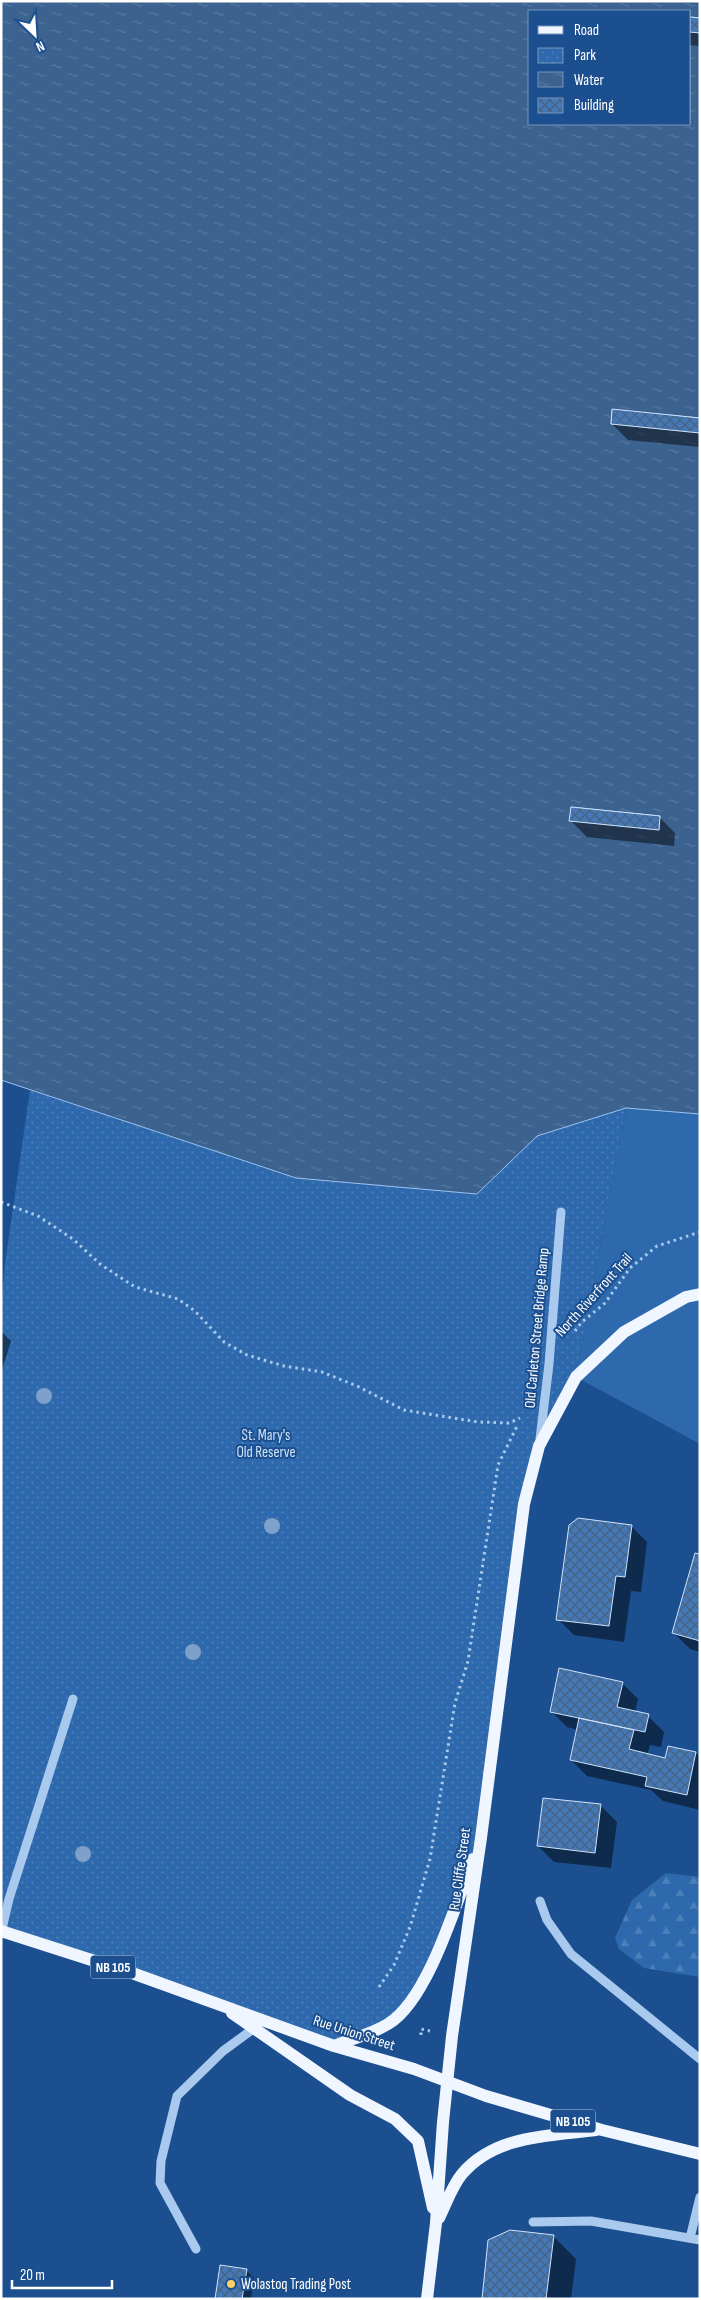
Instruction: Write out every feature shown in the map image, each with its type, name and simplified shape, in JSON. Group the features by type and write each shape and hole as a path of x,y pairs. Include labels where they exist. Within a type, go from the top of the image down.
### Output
{"main road":[{"name":"Rue Cliffe Street","path":"427,2299 436,2223 452,2036 481,1838 524,1504 539,1446 576,1377 624,1332 686,1297 700,1294"},
{"path":"334,2046 388,2024 404,2010 430,1969 481,1838"},
{"name":"Rue Union Street","path":"1,1932 132,1973 334,2046 414,2069 447,2083 602,2130 700,2154"},
{"path":"223,2006 350,2096 395,2119 418,2141 436,2223"},
{"path":"436,2223 462,2175 488,2152 519,2140 602,2130"}],"street":[{"name":"Old Carleton Street Bridge Ramp","path":"539,1446 549,1364 561,1212"},
{"path":"1,1932 9,1899 73,1699"},
{"path":"540,1901 547,1920 571,1954 700,2059"},
{"path":"196,2249 160,2183 161,2161 177,2096 222,2051 253,2029"},
{"path":"690,2238 700,2197"},
{"path":"533,2222 591,2221 700,2240"}],"path":[{"path":"3,1203 45,1220 74,1239 100,1264 136,1287 178,1299 195,1311 224,1342 246,1355 284,1366 322,1372 356,1386 404,1410 478,1422 509,1423 522,1417 498,1464 468,1661 455,1703 430,1859 410,1927 394,1965 379,1987"},
{"name":"North Riverfront Trail","path":"549,1364 582,1322 605,1304 630,1268 657,1246 700,1232"},
{"path":"421,2035 422,2029 434,2032"}],"green space":[{"name":"St. Mary's Old Reserve","path":"30,1090 296,1178 477,1194 537,1136 626,1108 576,1377 539,1446 524,1504 481,1838 430,1969 404,2010 334,2046 1,1931 1,1309 5,1264"},
{"path":"626,1108 700,1114 700,1444 576,1377"},
{"path":"666,1873 700,1877 700,1977 644,1968 619,1949 615,1938 632,1900"}],"water":[{"path":"1,1 700,1 700,18 691,17 691,10 528,10 528,125 691,125 691,32 700,33 700,418 612,410 611,424 700,433 700,1114 626,1108 537,1136 477,1194 296,1178 1,1080","holes":["571,807 660,816 659,830 570,821"]}],"building":[{"path":"691,17 700,18 700,33 691,32"},
{"path":"612,409 700,418 700,433 611,424"},
{"path":"571,807 660,816 659,830 569,821"},
{"path":"578,1518 632,1525 625,1577 616,1576 609,1626 556,1620 569,1525"},
{"path":"695,1553 700,1554 700,1641 672,1633"},
{"path":"559,1668 623,1682 617,1707 649,1714 645,1732 550,1712"},
{"path":"579,1718 634,1730 629,1749 665,1758 668,1746 696,1752 687,1795 645,1786 647,1777 570,1760"},
{"path":"543,1798 601,1804 595,1853 537,1846"},
{"path":"510,2230 554,2235 546,2299 482,2299 488,2240"},
{"name":"Wolastoq Trading Post","path":"220,2265 247,2269 242,2299 215,2299"}],"place":[{"name":"Wolastoq Trading Post","path":"231,2284"}]}
